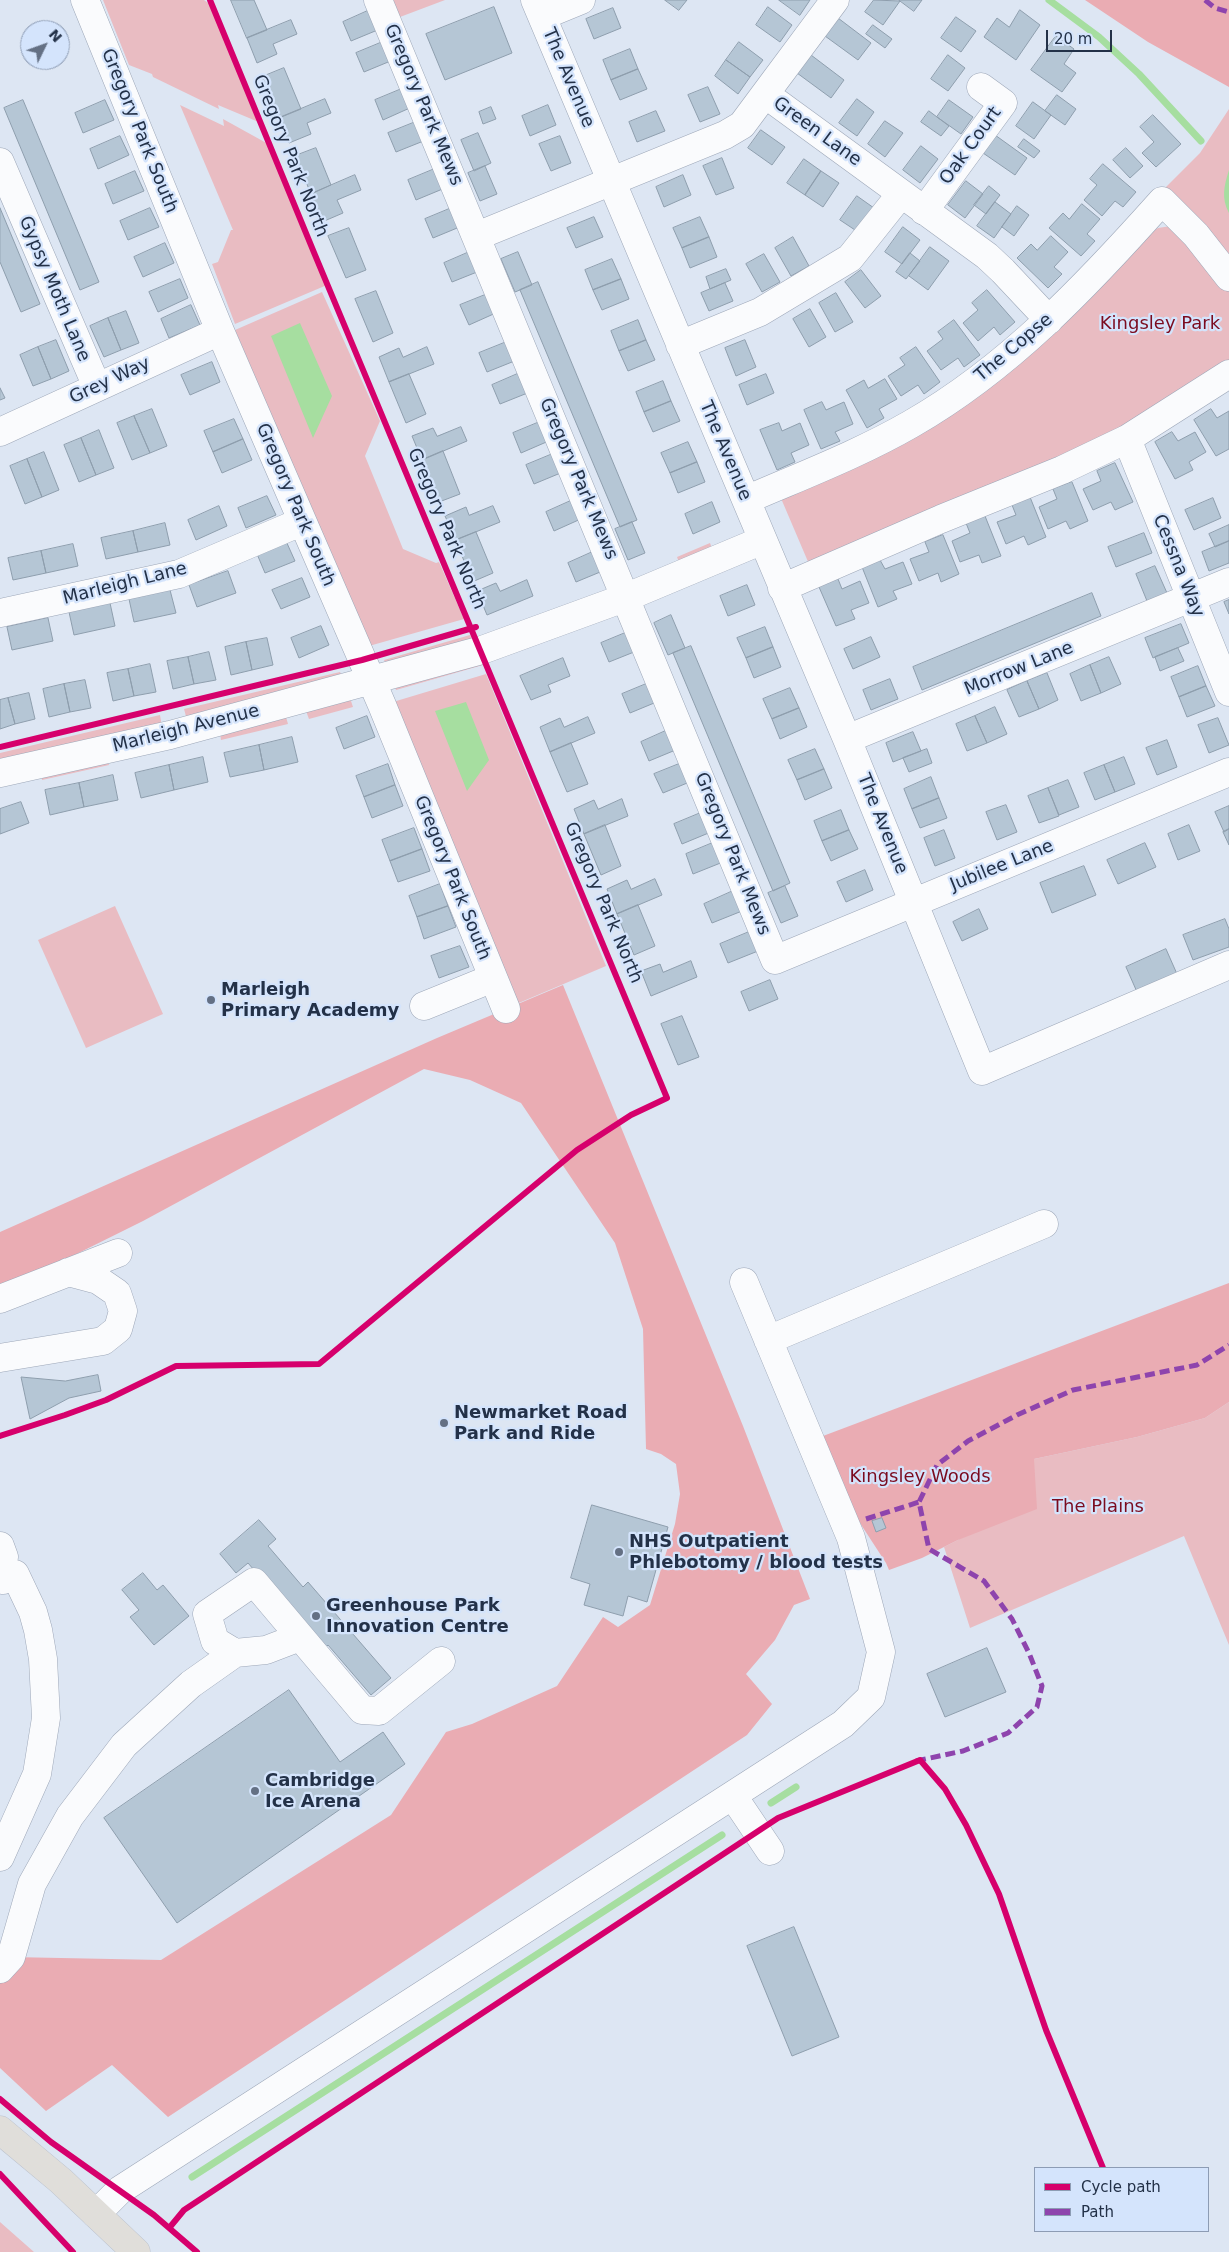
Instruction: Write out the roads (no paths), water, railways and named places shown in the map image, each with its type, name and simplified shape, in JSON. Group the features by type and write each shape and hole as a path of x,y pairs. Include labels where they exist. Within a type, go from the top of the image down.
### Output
{"main road":[{"path":"0,2130 61,2181 136,2252"}],"street":[{"name":"Gregory Park South","path":"85,0 220,331 301,522 372,682 506,1009"},
{"name":"Gregory Park Mews","path":"378,0 627,597 775,960"},
{"path":"538,8 581,0"},
{"path":"765,94 835,0"},
{"name":"The Avenue","path":"538,8 847,739 982,1071 1229,965"},
{"name":"Oak Court","path":"924,211 1003,103 981,87"},
{"name":"Green Lane","path":"477,236 725,135 742,125 765,94 998,266 1049,320"},
{"name":"Gypsy Moth Lane","path":"3,176 97,387"},
{"path":"680,345 760,312 850,258 901,194"},
{"name":"The Copse","path":"746,500 880,441 913,423 965,389 1049,320 1096,274 1162,201 1196,235 1229,277"},
{"name":"Grey Way","path":"0,432 220,331"},
{"path":"782,588 1062,470 1127,440 1229,374"},
{"name":"Cessna Way","path":"1127,440 1229,692"},
{"name":"Marleigh Lane","path":"0,613 180,574 301,522"},
{"name":"Marleigh Avenue","path":"0,773 170,735 372,682 482,650 627,597 763,540"},
{"name":"Morrow Lane","path":"847,739 1229,582"},
{"name":"Jubilee Lane","path":"775,960 1229,772"},
{"path":"424,1006 493,978"},
{"path":"768,1340 1044,1224"},
{"path":"0,1299 118,1253"},
{"path":"0,1358 103,1341 118,1329 123,1312 117,1293 98,1280 68,1272"},
{"path":"96,2214 128,2185 843,1724 871,1697 881,1652 850,1538 744,1282"},
{"path":"0,1857 37,1774 46,1718 38,1630 33,1612 4,1561"},
{"path":"235,1653 214,1641 208,1614 254,1582 362,1710 379,1711 441,1661"},
{"path":"0,1969 11,1957 32,1884 70,1816 124,1744 191,1684 235,1653 266,1650 300,1637"},
{"path":"734,1796 770,1851"}],"waterway":[{"path":"1049,0 1099,37 1139,74 1201,141"},
{"path":"771,1803 796,1787"},
{"path":"192,2177 722,1835"}],"place":[{"name":"Marleigh Primary Academy","path":"211,1000"},
{"name":"Newmarket Road Park and Ride","path":"444,1423"},
{"name":"NHS Outpatient Phlebotomy / blood tests","path":"619,1552"},
{"name":"Greenhouse Park Innovation Centre","path":"316,1616"},
{"name":"Cambridge Ice Arena","path":"255,1791"}],"park label":[{"name":"Kingsley Park","path":"1160,324"},
{"name":"Kingsley Woods","path":"920,1477"},
{"name":"The Plains","path":"1098,1507"}]}
